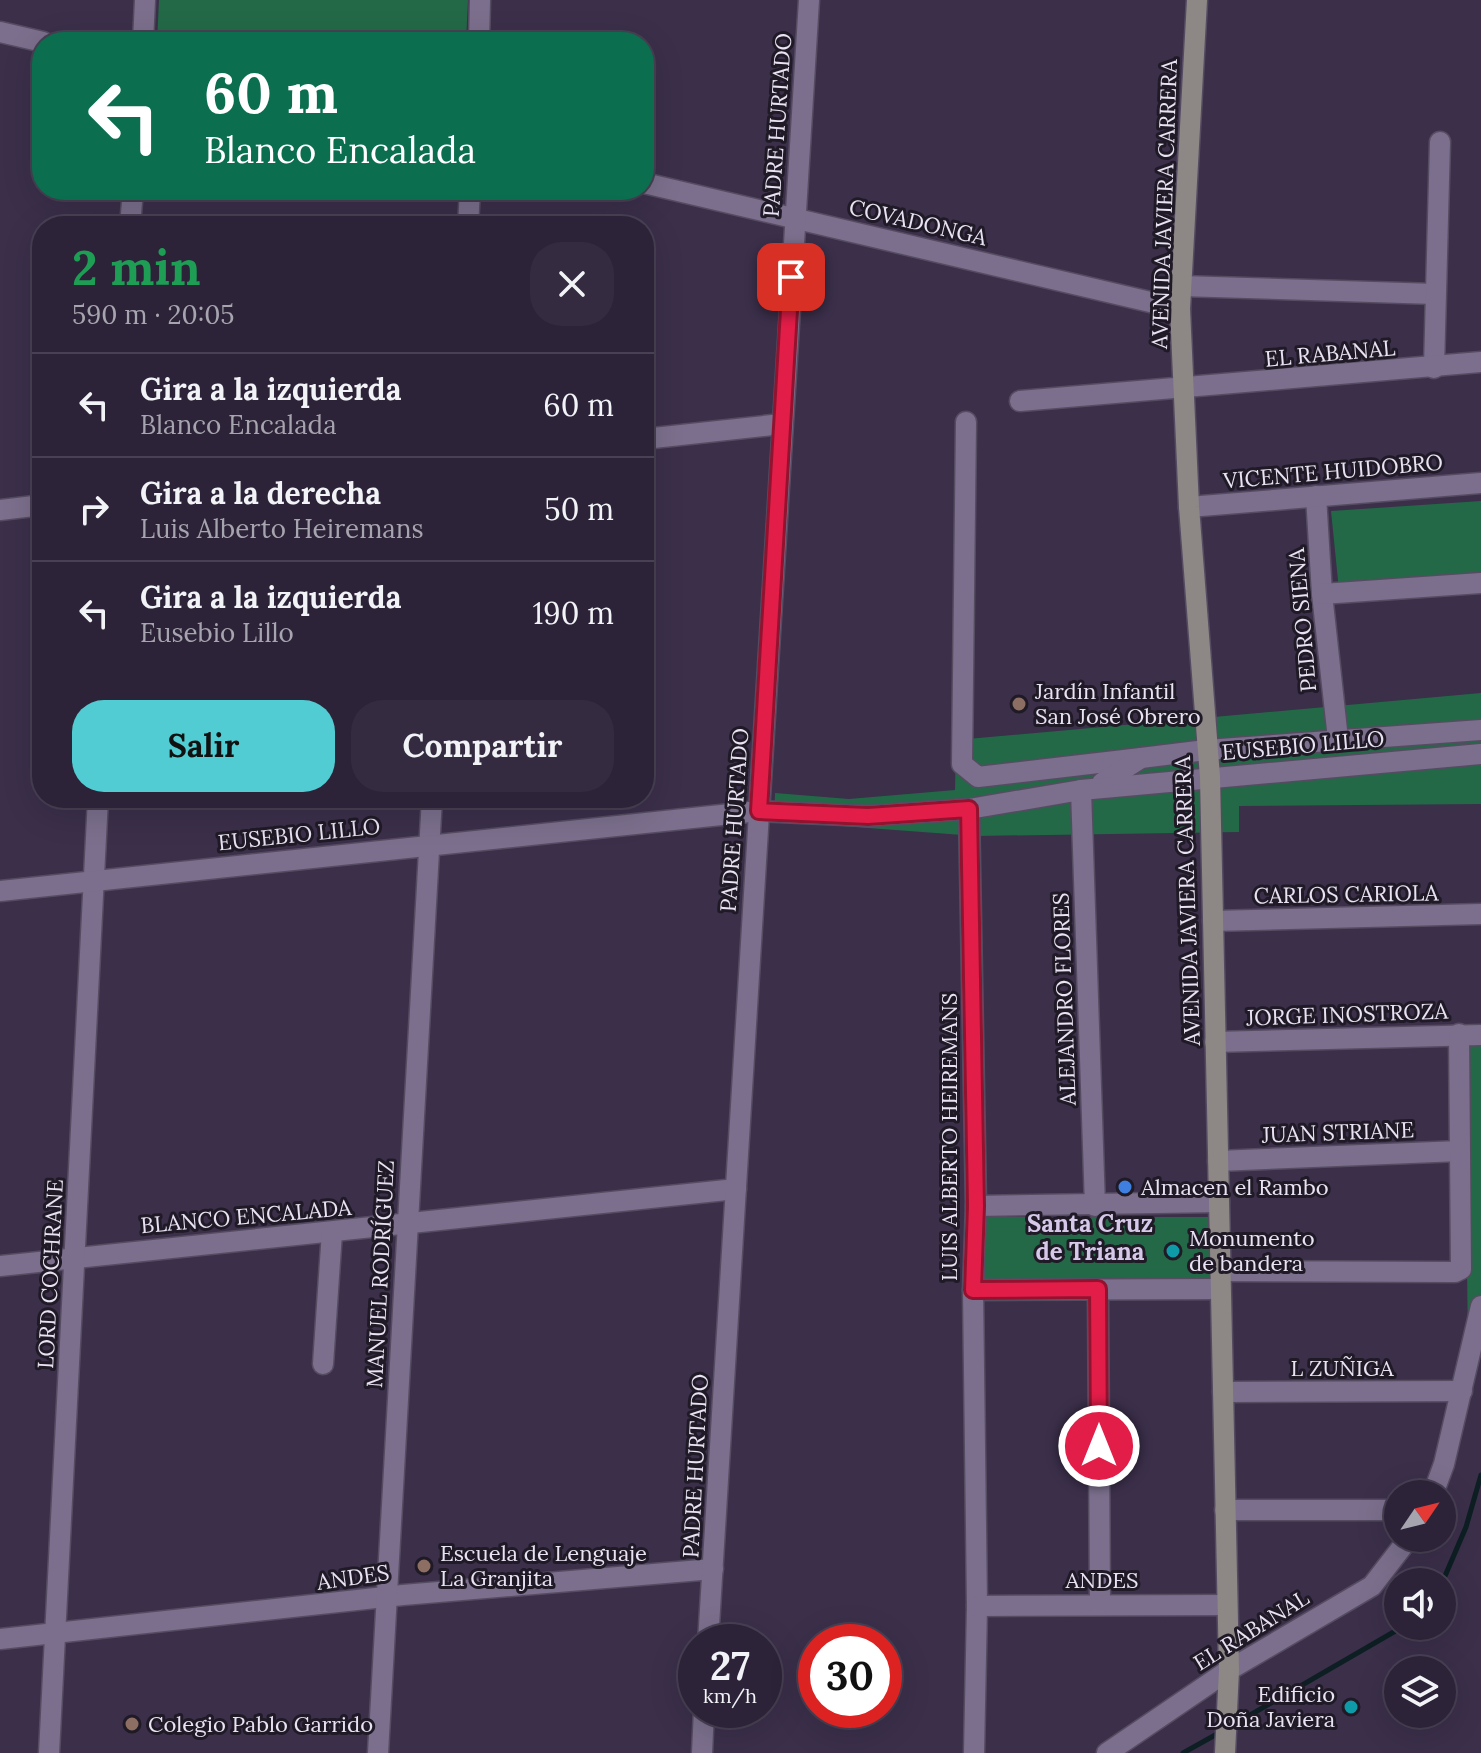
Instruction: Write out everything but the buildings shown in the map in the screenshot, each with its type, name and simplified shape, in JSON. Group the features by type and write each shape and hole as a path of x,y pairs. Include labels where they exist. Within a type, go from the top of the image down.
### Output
{"main road":[{"name":"AVENIDA JAVIERA CARRERA","path":"1197,0 1180,309 1189,507 1210,777 1229,1670 1225,1753"}],"street":[{"path":"143,32 145,0"},
{"path":"479,32 480,0"},
{"name":"PADRE HURTADO","path":"709,1624 809,0"},
{"path":"0,32 32,39"},
{"path":"1434,368 1440,142"},
{"name":"COVADONGA","path":"654,185 1180,309"},
{"path":"1181,286 1435,294"},
{"name":"EL RABANAL","path":"1020,401 1481,362"},
{"path":"966,422 962,764 978,777 1031,771 1030,796"},
{"path":"654,438 782,424"},
{"name":"VICENTE HUIDOBRO","path":"1189,507 1481,483"},
{"name":"PEDRO SIENA","path":"1316,496 1322,594 1338,739"},
{"path":"0,510 32,506"},
{"path":"1322,594 1481,583"},
{"name":"EUSEBIO LILLO","path":"1031,771 1206,750 1481,730"},
{"name":"EUSEBIO LILLO","path":"0,891 759,811 868,816 969,809 1030,796 1081,790 1481,754"},
{"name":"EUSEBIO LILLO","path":"1081,790 1113,778 1141,758"},
{"name":"ALEJANDRO FLORES","path":"1081,790 1095,1206"},
{"name":"LORD COCHRANE","path":"49,1753 97,808"},
{"name":"MANUEL RODRÍGUEZ","path":"378,1753 432,808"},
{"name":"LUIS ALBERTO HEIREMANS","path":"969,809 976,1206 973,1290 977,1606 974,1753"},
{"name":"CARLOS CARIOLA","path":"1213,921 1481,914"},
{"path":"973,1290 1098,1289 1220,1280 1455,1272 1461,1269 1459,1034"},
{"name":"JORGE INOSTROZA","path":"1215,1042 1481,1035"},
{"name":"JUAN STRIANE","path":"1218,1161 1460,1151"},
{"name":"BLANCO ENCALADA","path":"0,1266 75,1256 407,1226 736,1189"},
{"path":"976,1206 1219,1202"},
{"path":"323,1364 332,1232"},
{"path":"1098,1289 1100,1603"},
{"path":"1437,1480 1462,1391 1481,1306"},
{"name":"L ZUÑIGA","path":"1223,1392 1462,1391"},
{"path":"1225,1510 1384,1510"},
{"name":"EL RABANAL","path":"1107,1753 1229,1670 1372,1586 1398,1552"},
{"name":"ANDES","path":"0,1639 386,1597 713,1569"},
{"name":"ANDES","path":"977,1606 1100,1603 1227,1605"},
{"path":"702,1753 703,1728"}],"green space":[{"path":"159,0 468,0 466,32 157,32"},
{"path":"1481,501 1481,579 1339,590 1331,511"},
{"path":"1481,693 1481,804 1239,806 1239,832 976,836 774,821 775,793 849,799 955,790 956,740"},
{"path":"1464,1038 1481,1038 1481,1299 1468,1345"},
{"path":"980,1217 1218,1217 1216,1279 979,1279"}],"waterway":[{"path":"1448,1568 1466,1527 1481,1475"},
{"path":"1245,1718 1384,1638"},
{"path":"1183,1753 1217,1734"}],"place":[{"name":"Jardín Infantil San José Obrero","path":"1019,704"},
{"name":"Almacen el Rambo","path":"1125,1187"},
{"name":"Monumento de bandera","path":"1173,1251"},
{"name":"Escuela de Lenguaje La Granjita","path":"424,1566"},
{"name":"Edificio Doña Javiera","path":"1351,1707"},
{"name":"Colegio Pablo Garrido","path":"132,1724"}],"district":[{"name":"Santa Cruz de Triana","path":"1090,1238"}],"route":[{"path":"791,277 759,811 868,816 969,809 976,1206 973,1290 1098,1289 1099,1446"}]}
